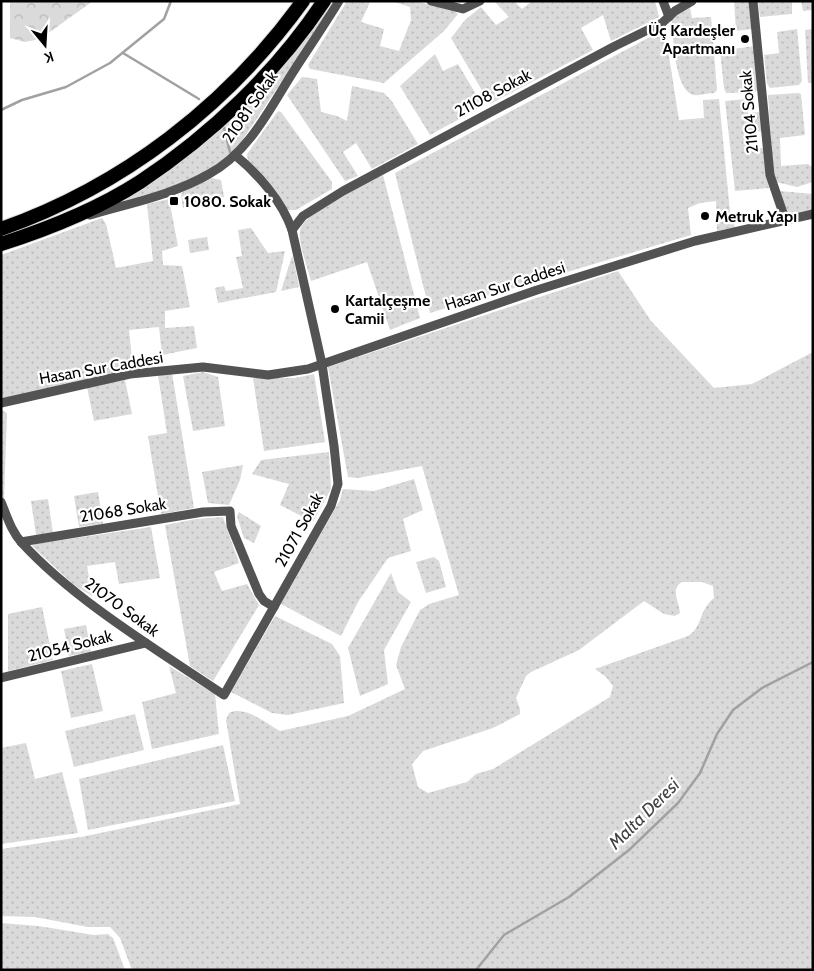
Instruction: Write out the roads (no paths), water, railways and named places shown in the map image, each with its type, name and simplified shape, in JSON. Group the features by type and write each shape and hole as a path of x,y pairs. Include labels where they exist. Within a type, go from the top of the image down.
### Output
{"highway":[{"path":"1,229 27,220 96,186 128,168 173,136 221,96 272,42 302,1"},
{"path":"1,244 41,230 106,202 140,182 210,128 260,80 324,1"}],"street":[{"name":"21081 Sokak","path":"41,230 184,187 210,174 235,155 247,142 279,96 339,1"},
{"path":"432,1 462,9 480,1"},
{"path":"663,1 668,17"},
{"name":"21108 Sokak","path":"292,230 308,213 362,180 606,50 656,26 692,1"},
{"name":"21104 Sokak","path":"753,1 770,174 785,219"},
{"name":"21071 Sokak","path":"224,695 331,506 337,490 337,475 322,364 292,230 286,216 257,175 235,155"},
{"name":"21108 Sokak","path":"286,216 308,213"},
{"name":"Hasan Sur Caddesi","path":"1,403 130,374 203,367 268,375 287,374 322,364 537,290 685,244 785,219 813,214"},
{"name":"21070 Sokak","path":"1,502 13,530 21,542 68,585 146,643 224,695"},
{"name":"21068 Sokak","path":"21,542 203,512 230,512 232,526 259,594 264,601 274,607"},
{"name":"21054 Sokak","path":"1,678 146,643"}],"waterway":[{"path":"1,110 22,100 66,87 110,63 164,19 171,1"},
{"path":"123,53 199,99"},
{"path":"224,128 230,152"},
{"name":"Malta Deresi","path":"476,970 504,935 569,897 629,850 678,803 700,773 717,734 733,710 762,688 813,662"}],"place":[{"name":"Üç Kardeşler Apartmanı","path":"745,39"},
{"name":"1080. Sokak","path":"174,201"},
{"name":"Metruk Yapı","path":"705,216"},
{"name":"Kartalçeşme Camii","path":"335,309"}]}
